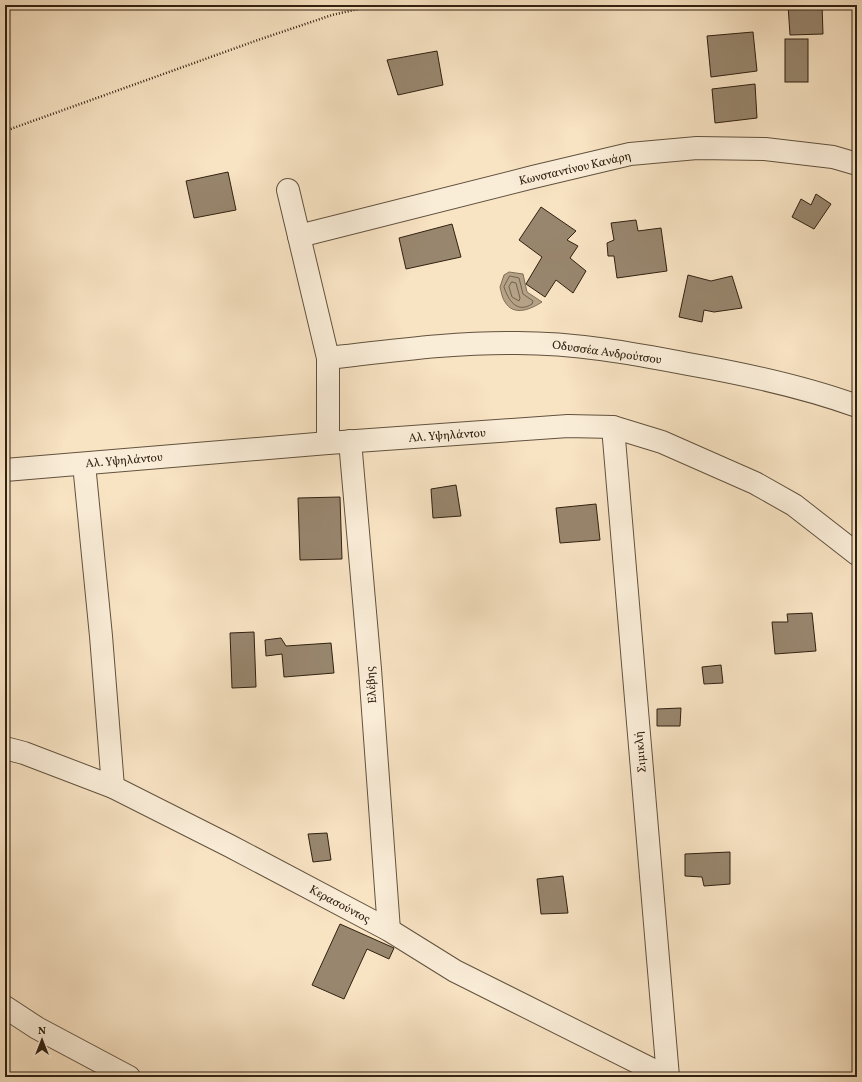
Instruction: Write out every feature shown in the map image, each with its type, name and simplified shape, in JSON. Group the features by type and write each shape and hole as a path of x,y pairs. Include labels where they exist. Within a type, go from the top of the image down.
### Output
{"street":[{"name":"Κωνσταντίνου Κανάρη","path":"299,236 630,154 697,148 765,149 833,157 857,164"},
{"path":"288,190 328,358 328,442"},
{"name":"Οδυσσέα Ανδρούτσου","path":"328,358 459,344 517,343 575,345 631,353 767,379 830,396 857,406"},
{"name":"Αλ. Υψηλάντου","path":"5,470 328,442 568,426 613,428 662,442 756,483 794,505 857,554"},
{"name":"Σιμικλή","path":"613,428 668,1077"},
{"name":"Ελέβης","path":"350,441 370,669 389,930"},
{"path":"84,464 101,636 113,787"},
{"name":"Κερασούντος","path":"5,748 113,787 230,846 389,930 455,971 668,1077"},
{"path":"5,1007 37,1028 130,1077"}],"path":[{"path":"5,131 258,40 332,15 376,5"}],"water":[{"path":"509,272 523,274 527,292 542,302 523,310 509,307 503,299 500,287 504,275"}],"building":[{"path":"788,5 822,5 823,34 790,35"},
{"path":"753,32 757,71 711,77 707,36"},
{"path":"785,39 808,39 808,82 785,82"},
{"path":"437,51 443,85 398,95 387,60"},
{"path":"755,84 757,118 715,123 712,89"},
{"path":"228,172 236,210 194,218 186,181"},
{"path":"816,194 831,204 814,229 792,217 801,199 811,205"},
{"path":"541,207 576,231 567,240 578,246 570,258 586,271 573,293 556,280 545,297 526,284 542,257 519,240"},
{"path":"636,220 638,231 661,228 667,271 617,278 614,256 608,256 607,243 614,240 611,223"},
{"path":"452,224 461,257 406,269 399,238"},
{"path":"688,275 711,281 732,276 742,308 714,312 704,310 702,322 679,317"},
{"path":"857,334 857,346 853,345"},
{"path":"456,485 461,516 433,518 431,489"},
{"path":"340,497 342,559 300,560 298,498"},
{"path":"596,504 600,540 560,543 556,508"},
{"path":"812,613 816,651 775,654 772,622 788,622 787,614"},
{"path":"254,632 256,687 232,688 230,633"},
{"path":"281,638 286,646 331,643 334,673 284,677 282,654 266,656 265,640"},
{"path":"721,665 723,683 704,684 702,667"},
{"path":"681,708 680,726 657,726 657,709"},
{"path":"327,833 331,860 313,862 308,834"},
{"path":"730,852 730,884 704,886 702,877 685,876 685,854"},
{"path":"563,876 568,913 541,914 537,879"},
{"path":"340,924 394,948 389,959 367,949 344,999 312,985"}]}
